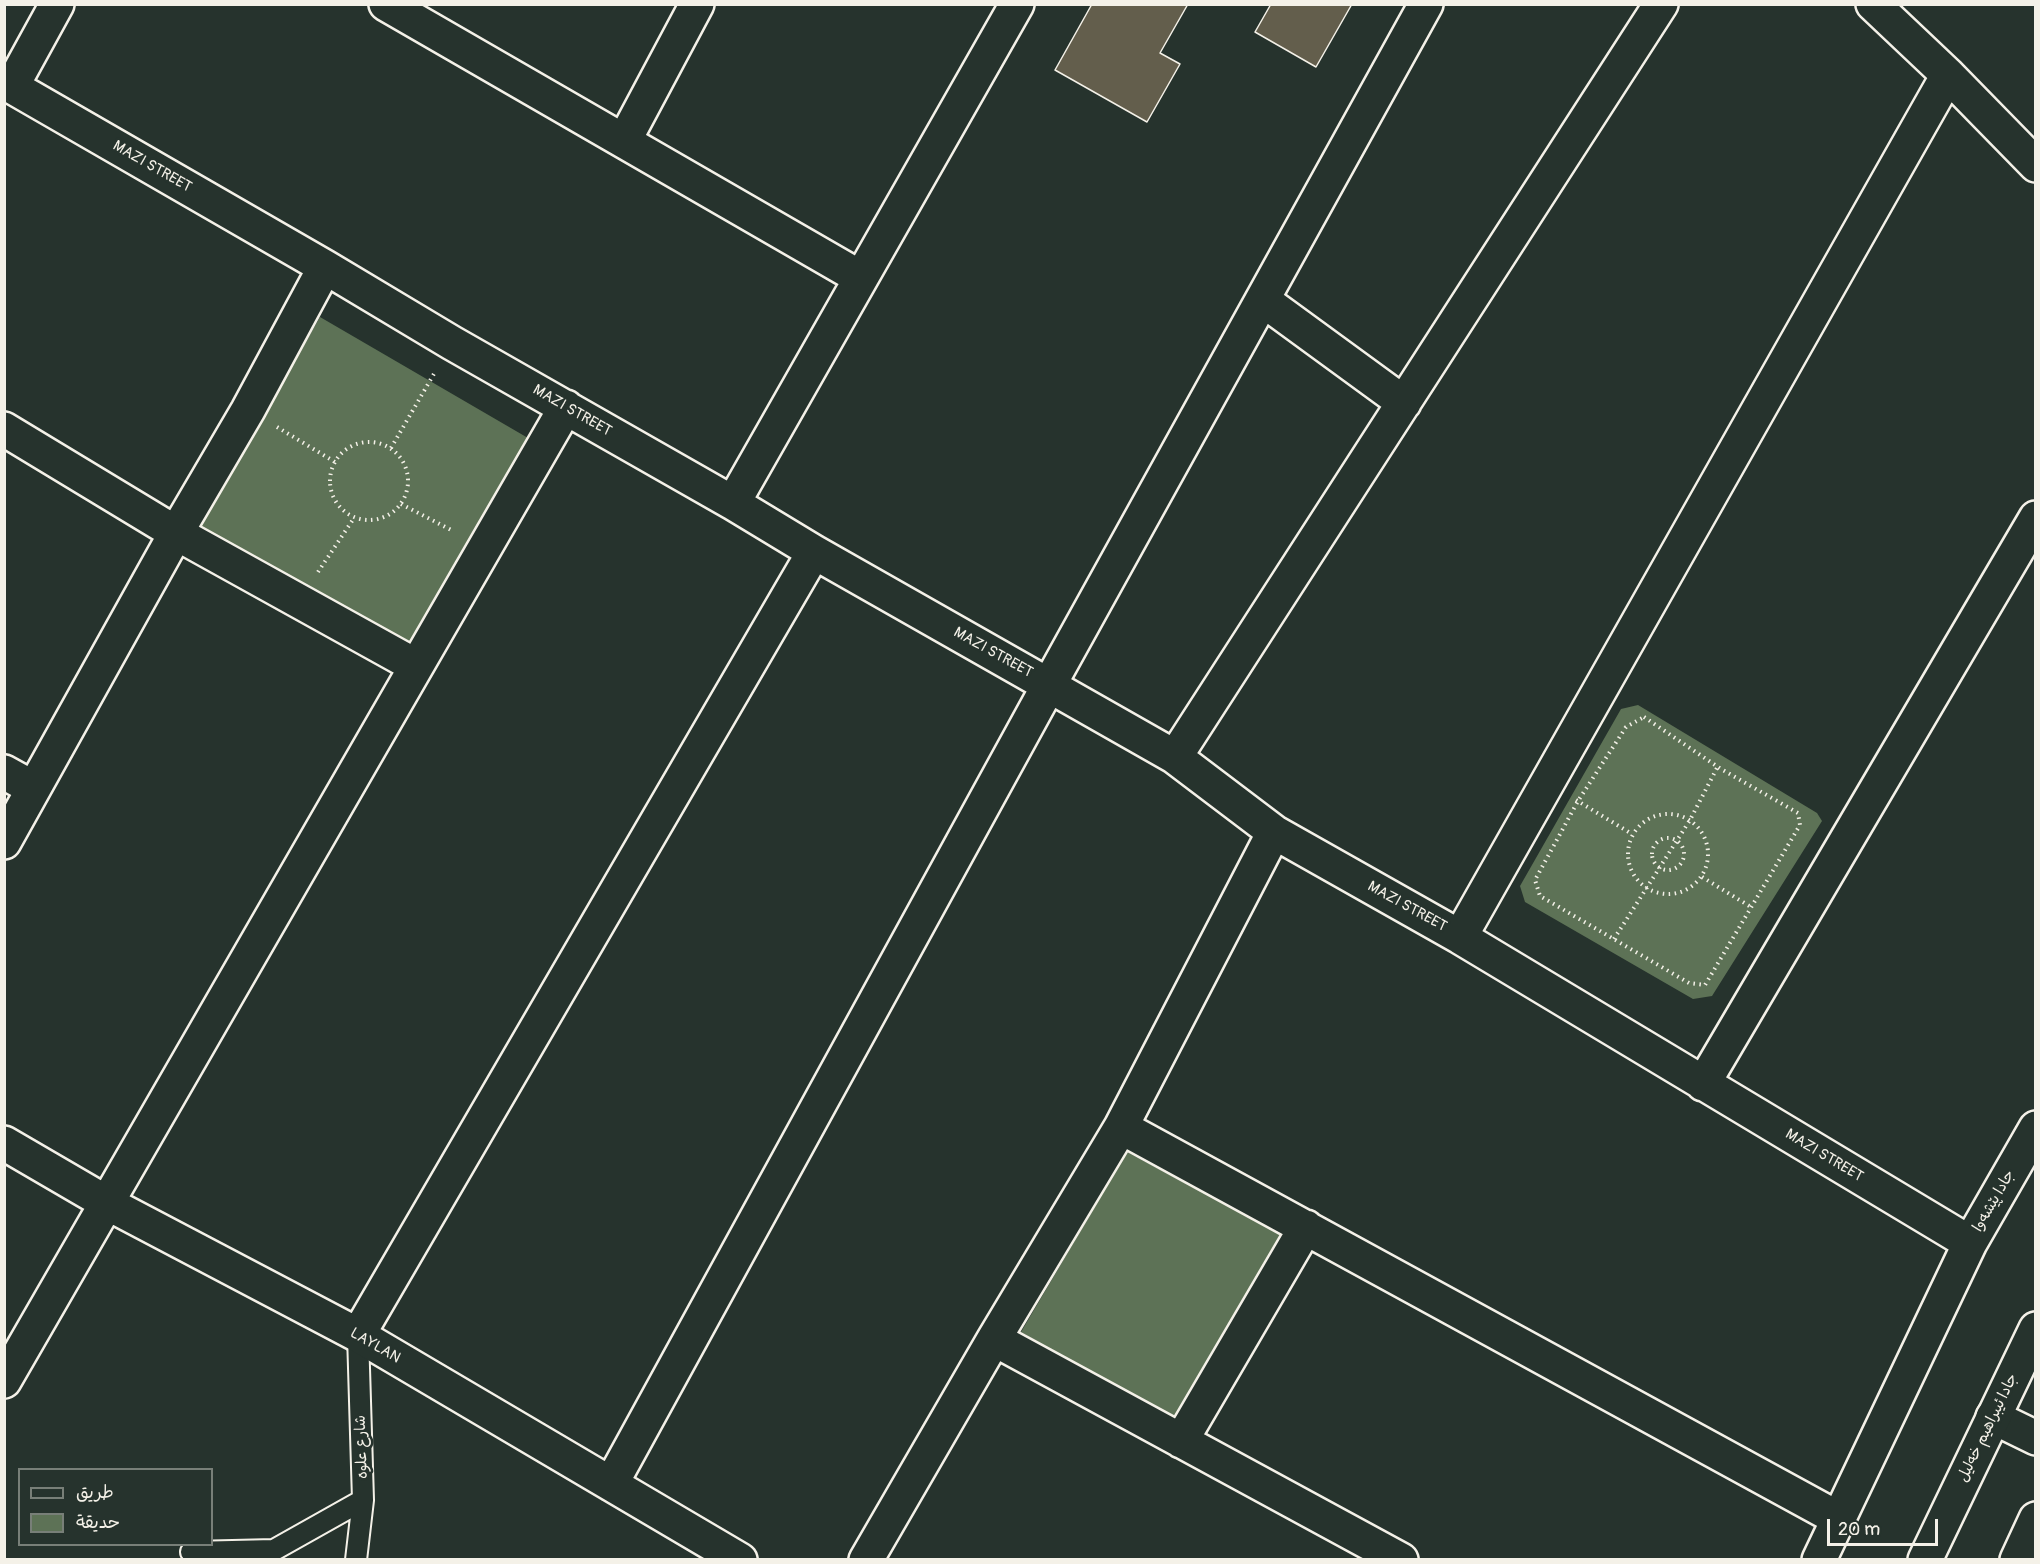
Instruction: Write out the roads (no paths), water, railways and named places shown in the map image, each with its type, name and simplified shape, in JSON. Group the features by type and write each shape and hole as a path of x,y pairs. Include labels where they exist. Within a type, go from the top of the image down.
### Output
{"main road":[{"path":"8,84 57,4"},
{"path":"386,4 861,278"},
{"path":"624,141 697,4"},
{"path":"733,503 1017,4"},
{"path":"611,1484 1426,4"},
{"path":"1176,757 1661,4"},
{"path":"1873,4 1948,75 2036,165"},
{"path":"1460,937 1948,75"},
{"name":"MAZI STREET","path":"8,84 814,552 1176,757 1274,832 1460,937 1970,1243"},
{"path":"4,842 176,533 248,410 325,267"},
{"path":"1263,300 1404,403"},
{"path":"4,1381 566,407"},
{"path":"4,429 176,533 416,666"},
{"path":"1702,1084 2036,518"},
{"path":"358,1335 814,552"},
{"path":"4,772 33,789"},
{"path":"866,1560 994,1339 1121,1127 1274,832"},
{"path":"1121,1127 1839,1519"},
{"name":"جادا پێشەوا","path":"1819,1560 1970,1243 2036,1128"},
{"name":"LAYLAN","path":"4,1143 107,1203 358,1335 740,1560"},
{"path":"1181,1441 1306,1227"},
{"name":"جادا ئیبراهیم خەلیل","path":"1925,1560 2036,1329"},
{"path":"994,1339 1401,1560"},
{"path":"1993,1417 2036,1438"},
{"path":"2017,1560 2036,1520"}],"lane":[{"name":"شارع علوه","path":"356,1560 363,1500 358,1335"},
{"path":"191,1552 274,1550 363,1500"}]}
